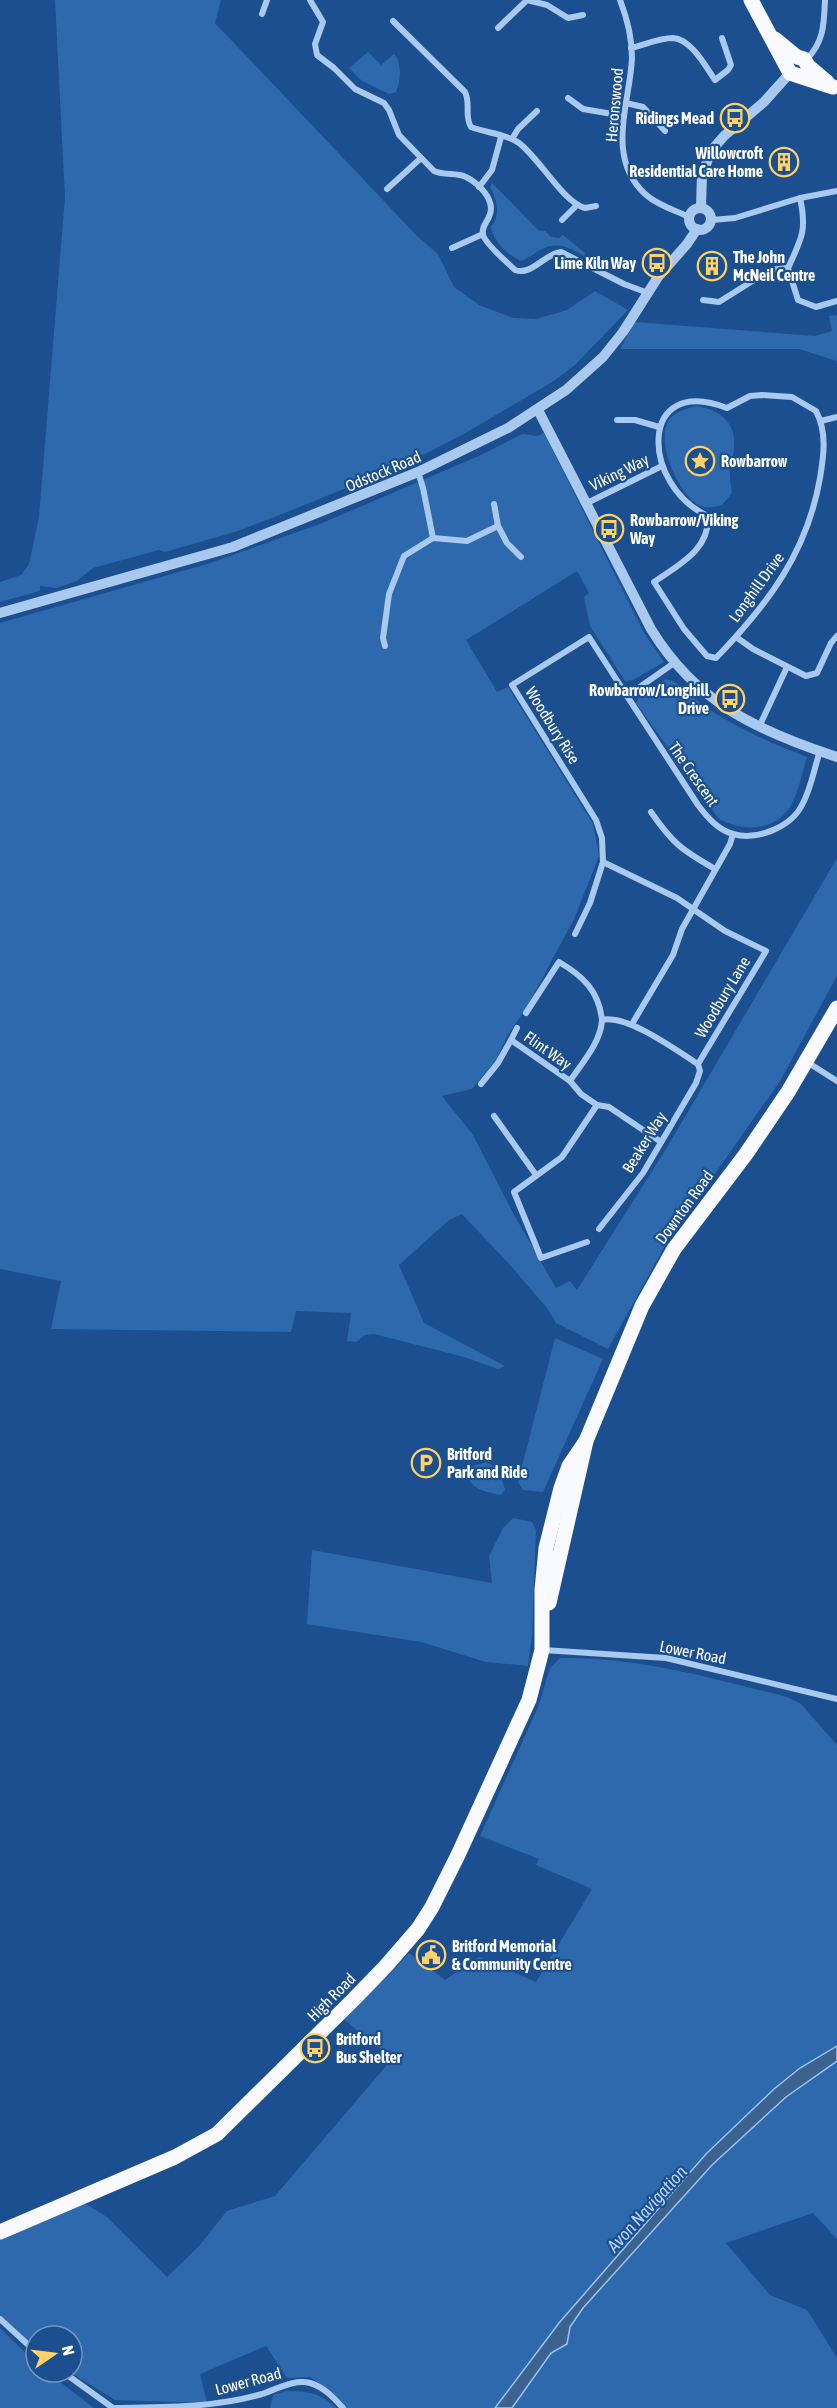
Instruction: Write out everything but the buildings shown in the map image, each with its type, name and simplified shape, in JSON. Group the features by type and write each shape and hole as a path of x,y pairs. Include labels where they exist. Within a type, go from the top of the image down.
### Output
{"highway":[{"path":"751,0 769,33 798,67 835,88"},
{"name":"Downton Road","path":"542,1650 543,1628 586,1441 625,1341 662,1268 764,1129 837,1008"},
{"name":"High Road","path":"0,2232 180,2154 216,2134 243,2110 385,1967 418,1929 432,1907 458,1855 523,1717 537,1675 542,1650"}],"street":[{"path":"262,14 267,0"},
{"path":"310,0 323,22 315,44 317,56 334,68 355,89 384,103 390,110 399,135 437,173 464,176 479,187 488,197 491,208 483,234 486,240 518,271 526,271 550,255 561,252 624,284 648,293"},
{"path":"498,28 526,0 548,5 568,18 583,15"},
{"name":"Heronswood","path":"620,0 631,48 622,148 637,185 657,203 689,217"},
{"path":"701,207 702,175 711,152 724,136 764,102 813,52 823,34 825,0"},
{"path":"393,21 465,92 469,100 467,119 469,124 520,144 577,205 588,209 596,206"},
{"path":"631,48 666,39 679,39 690,47 715,80 728,70 731,64 722,38"},
{"path":"568,98 583,109 624,116"},
{"path":"626,103 643,107 665,130"},
{"path":"512,139 518,129 537,111"},
{"path":"479,187 492,170 501,137"},
{"path":"387,189 421,158"},
{"name":"Odstock Road","path":"0,613 233,547 418,472 479,443 538,410 566,390 603,357 697,229 707,228 712,219 735,218 800,198 837,191"},
{"path":"800,198 805,220 803,234 788,268 798,300 816,307 837,301"},
{"path":"562,220 577,205"},
{"path":"697,229 690,223 689,217 692,211 701,207"},
{"path":"701,207 710,213 712,219"},
{"path":"452,248 483,234"},
{"path":"703,300 719,302 770,270 788,268"},
{"path":"617,420 635,420 659,427 669,412 682,403 700,400 727,408 750,396 792,397 816,411 821,421 837,417"},
{"path":"538,410 651,629 674,663 711,699 758,728 837,757"},
{"name":"Longhill Drive","path":"662,466 682,500 692,509 708,516 708,526 704,540 695,553 654,582 684,629 707,656 716,658 773,591 795,558 816,501 824,448 821,421"},
{"name":"Viking Way","path":"585,504 662,466 657,442 659,427"},
{"path":"418,472 433,538"},
{"path":"494,504 498,526 507,543 521,557"},
{"path":"385,645 383,638 389,594 404,556 433,538 466,541 498,526"},
{"path":"736,637 806,676 817,673 831,643 837,636"},
{"path":"383,638 391,638"},
{"name":"The Crescent","path":"589,638 707,818 733,834"},
{"name":"Woodbury Rise","path":"575,934 590,903 603,862 602,838 596,820 512,685 589,638"},
{"path":"627,696 674,663"},
{"path":"758,728 787,667"},
{"path":"526,1013 560,961 590,986 599,1002 602,1020 611,1018 632,1024 673,955 682,929 730,844 733,834 762,833 791,818 802,804 820,752"},
{"path":"651,812 667,836 684,852 715,869"},
{"path":"603,862 677,898 693,909"},
{"name":"Woodbury Lane","path":"632,1024 698,1064 766,951 725,931 693,909"},
{"name":"Flint Way","path":"570,1081 602,1029 602,1020"},
{"name":"Flint Way","path":"481,1084 498,1063 517,1028"},
{"name":"Flint Way","path":"511,1040 570,1081 581,1094 597,1105 609,1107 661,1142"},
{"path":"806,1062 837,1081"},
{"name":"Beaker Way","path":"599,1229 643,1173 696,1083 700,1071 698,1064"},
{"path":"587,1242 541,1258 514,1192 562,1157 597,1105"},
{"path":"494,1116 537,1175"},
{"name":"Lower Road","path":"542,1650 666,1658 837,1699"},
{"path":"0,2319 24,2341"},
{"name":"Lower Road","path":"80,2384 114,2408 198,2407 262,2394 286,2384 309,2383 331,2394 343,2408"}],"shaded area":[{"path":"55,0 221,0 215,23 418,237 438,254 454,287 479,305 513,318 536,319 567,310 595,291 628,310 576,364 554,381 462,435 403,465 238,531 165,552 159,550 93,568 77,581 56,588 40,586 40,591 0,602 0,582 21,575 29,564 39,517 65,197"},
{"path":"368,52 381,65 394,54 397,58 400,72 396,92 389,94 362,81 349,68"},
{"path":"492,183 538,230 545,231 551,237 559,238 563,235 585,253 584,256 569,248 559,246 542,249 521,261 511,255 502,247 492,232 491,227 497,212 495,197 490,187"},
{"path":"837,315 837,361 799,349 620,349 635,322 815,336 832,331 829,316"},
{"name":"Rowbarrow","path":"697,406 720,415 726,420 733,433 734,451 730,464 732,493 722,505 713,507 704,507 695,503 687,494 672,470 667,455 665,430 669,420 686,409"},
{"path":"544,433 644,633 664,662 633,680 625,681 590,626 584,597 589,593 577,571 466,640 497,692 508,687 593,824 599,856 574,919 527,1007 507,1036 497,1059 472,1089 442,1096 473,1135 513,1213 556,1288 570,1281 577,1290 666,1149 837,858 837,976 780,1081 667,1242 608,1349 556,1323 547,1308 510,1265 462,1214 449,1220 399,1265 424,1323 505,1366 498,1369 464,1357 374,1334 365,1335 356,1342 347,1341 351,1313 296,1311 291,1332 51,1329 61,1281 0,1269 0,623 207,564 320,524 481,455 522,434 537,436"},
{"path":"666,679 679,684 701,704 731,723 807,757 796,795 784,815 776,821 757,827 736,826 718,818 636,703 639,697"},
{"path":"555,1338 603,1359 543,1492 523,1490 518,1482"},
{"path":"486,1462 497,1470 501,1477 505,1490 501,1495 476,1487 469,1479 473,1466"},
{"path":"513,1518 532,1522 536,1530 532,1635 528,1666 486,1662 421,1642 307,1624 312,1550 492,1583 489,1556 503,1528"},
{"path":"560,1658 618,1661 675,1670 787,1697 801,1704 837,1745 837,2046 800,2068 706,2154 559,2323 495,2408 346,2408 333,2394 310,2377 287,2378 266,2346 200,2374 207,2403 115,2400 84,2381 84,2324 24,2324 24,2339 0,2315 0,2239 83,2202 107,2217 167,2277 199,2246 227,2211 275,2196 392,2059 341,2017 390,1974 409,1953 445,1980 479,1957 536,1982 592,1889 536,1865 539,1859 480,1836 538,1707 550,1668"},
{"path":"837,2046 837,2061 786,2097 712,2165 583,2308 570,2327 567,2344 551,2353 512,2408 495,2408 559,2323 706,2154 774,2089 800,2068"},
{"path":"837,2061 837,2239 813,2213 726,2243 770,2295 807,2310 837,2358 837,2408 512,2408 551,2353 567,2344 570,2327 583,2308 714,2163 786,2097"},
{"path":"0,2328 24,2351 24,2384 63,2384 94,2408 0,2408"},
{"path":"287,2391 314,2394 336,2408 270,2408 273,2395"}],"place":[{"name":"Ridings Mead","path":"735,118"},
{"name":"Willowcroft Residential Care Home","path":"784,162"},
{"name":"Lime Kiln Way","path":"657,263"},
{"name":"The John McNeil Centre","path":"712,266"},
{"name":"Rowbarrow","path":"700,461"},
{"name":"Rowbarrow/Viking Way","path":"609,529"},
{"name":"Rowbarrow/Longhill Drive","path":"730,699"},
{"name":"Britford Park and Ride","path":"426,1463"},
{"name":"Britford Memorial & Community Centre","path":"431,1955"},
{"name":"Britford Bus Shelter","path":"315,2048"}],"water label":[{"name":"Avon Navigation","path":"647,2209"}]}
